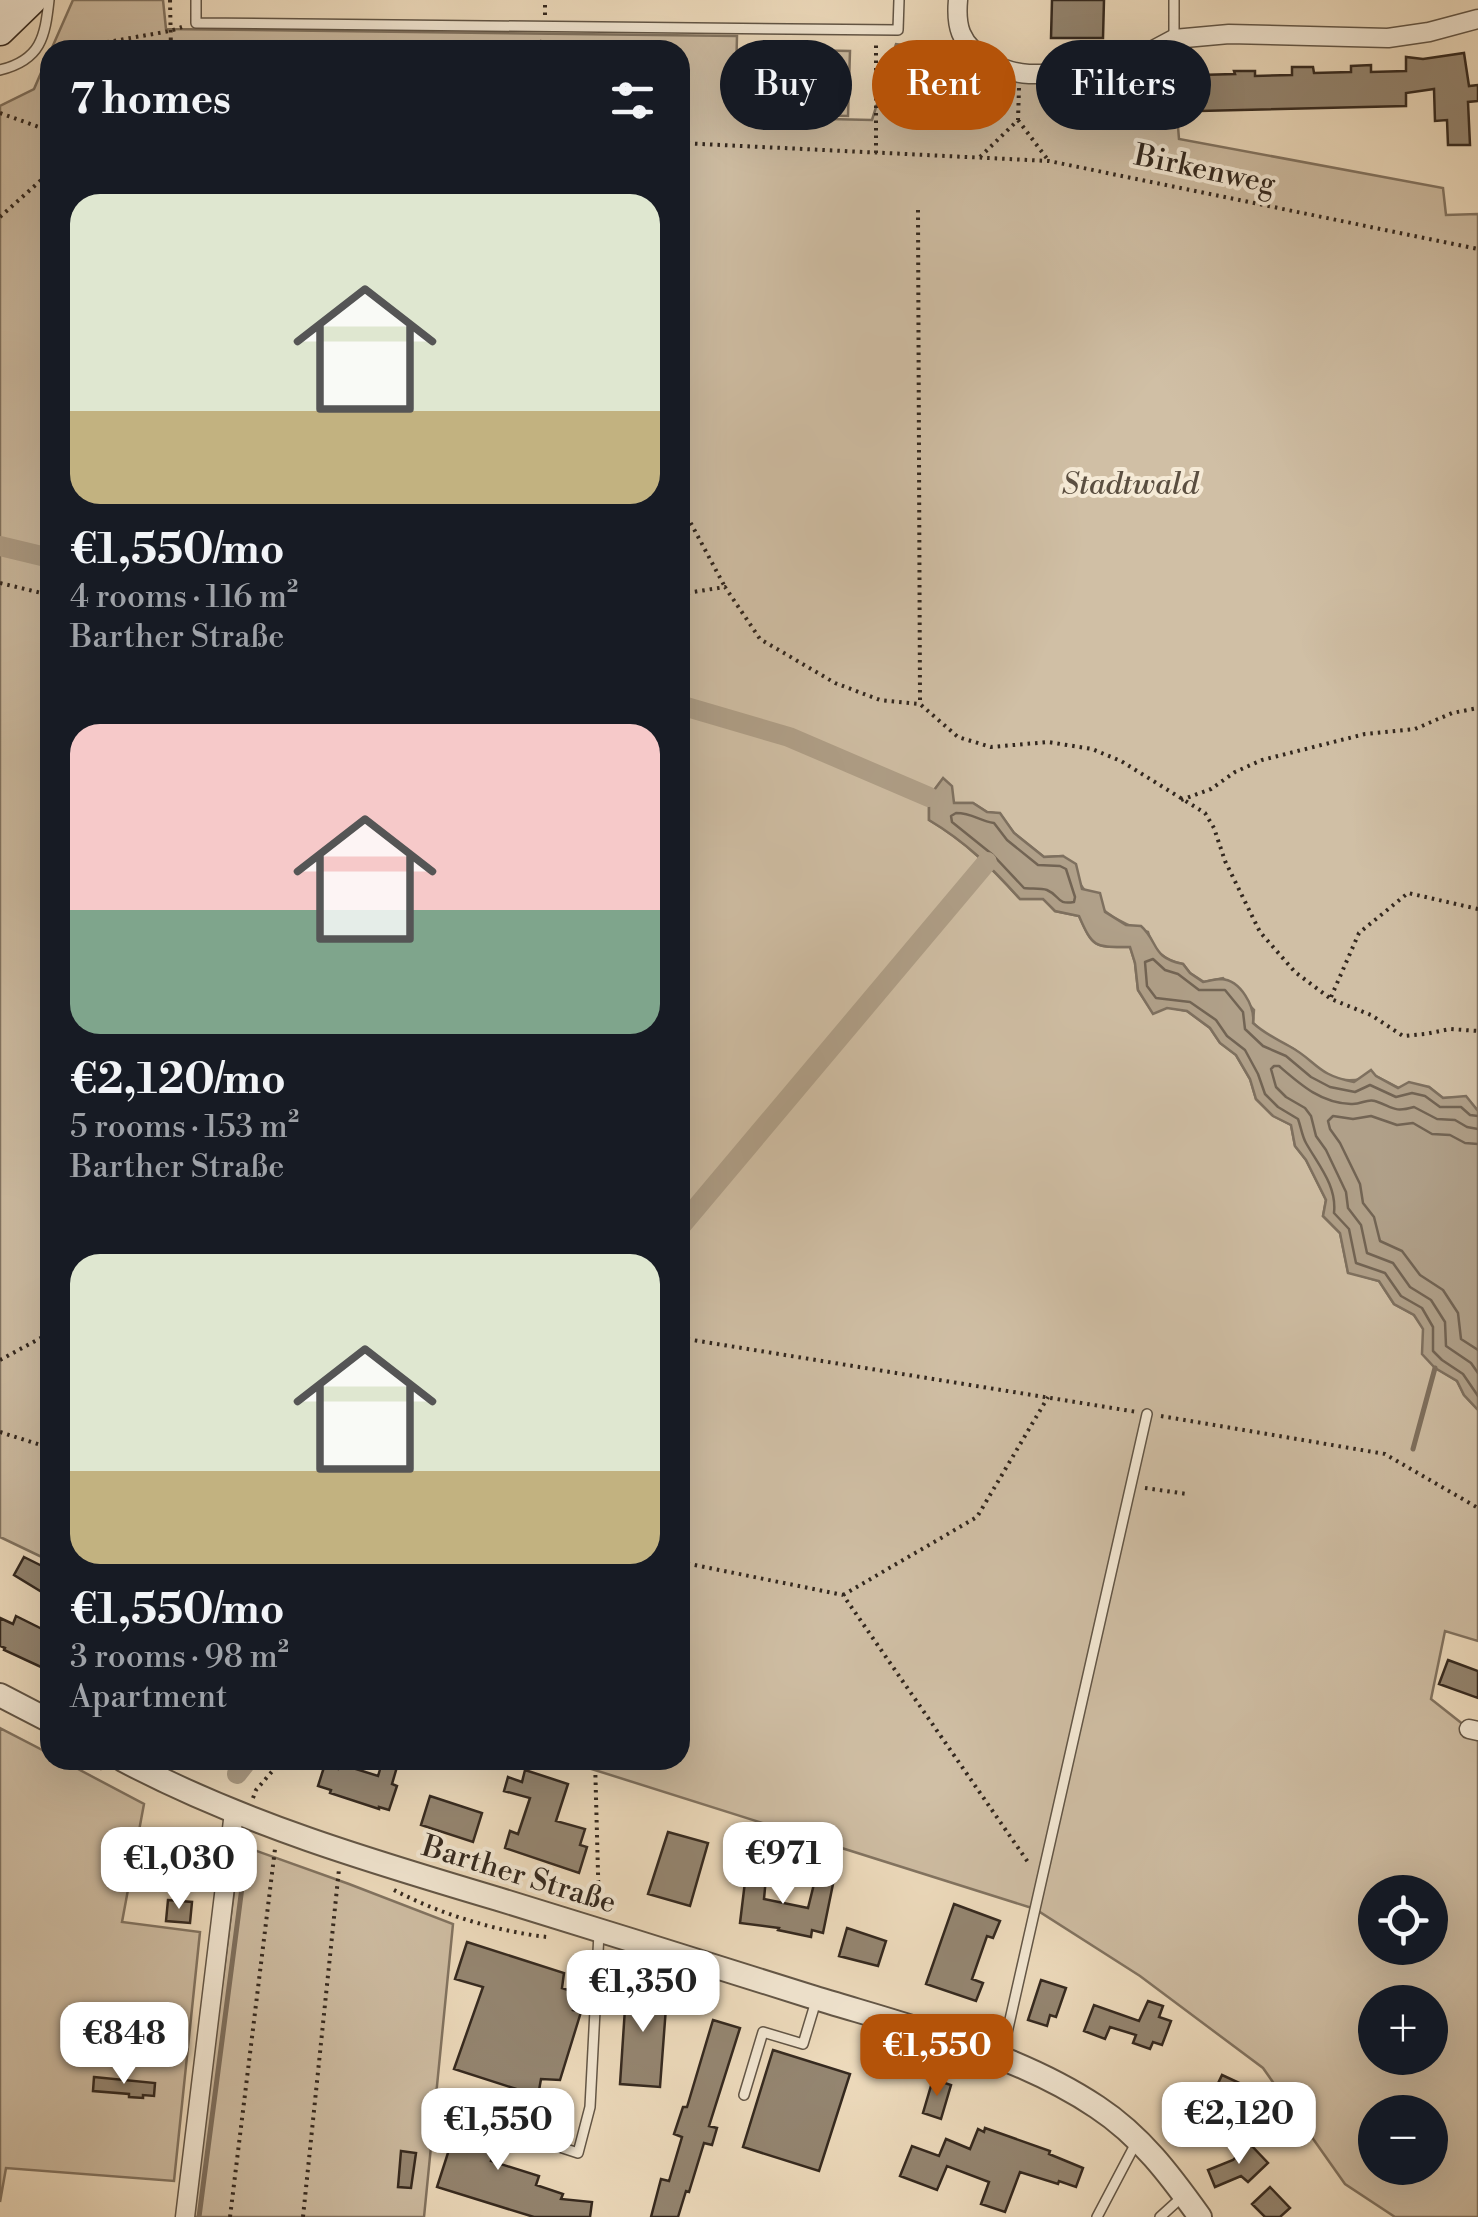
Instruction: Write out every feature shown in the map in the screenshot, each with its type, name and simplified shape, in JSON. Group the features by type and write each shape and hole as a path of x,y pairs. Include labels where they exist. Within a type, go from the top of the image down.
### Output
{"main road":[{"path":"0,32 32,0"}],"street":[{"path":"958,0 962,35 976,53 1020,74 1091,74 1129,63 1174,39 1229,34 1388,38 1478,19"},
{"path":"0,1695 40,1717"},
{"name":"Barther Straße","path":"141,1770 328,1848 1001,2058 1082,2098 1138,2139 1200,2217"},
{"path":"185,2217 240,1814"}],"lane":[{"path":"42,40 49,0"},
{"path":"196,0 196,23 876,30 898,30 899,0"},
{"path":"1174,0 1174,39"},
{"path":"0,70 14,67 40,44"},
{"path":"1001,2058 1147,1414"},
{"path":"511,2130 578,2153 590,2107 600,1930"},
{"path":"744,2096 763,2032 803,2044 817,1998"},
{"path":"1097,2217 1138,2139"},
{"path":"1160,2217 1184,2195"}],"path":[{"path":"170,0 170,40"},
{"path":"122,40 192,24"},
{"path":"876,30 876,152"},
{"path":"1020,74 1018,120 1049,161"},
{"path":"0,114 40,128"},
{"path":"980,157 1018,120"},
{"name":"Birkenweg","path":"690,143 1049,161 1478,249"},
{"path":"0,217 40,181"},
{"path":"918,210 920,704"},
{"path":"690,522 725,588 760,639 835,683 880,700 920,704 958,736 991,747 1048,742 1092,749 1121,762 1205,813 1260,932 1295,972 1330,999 1370,1015 1403,1036 1450,1029 1478,1031"},
{"path":"0,583 40,593"},
{"path":"690,593 725,588"},
{"path":"1180,800 1210,789 1262,760 1365,734 1415,729 1452,713 1478,708"},
{"path":"1330,999 1360,933 1408,893 1478,909"},
{"path":"0,1360 40,1338"},
{"path":"690,1340 1385,1454 1478,1508"},
{"path":"690,1564 842,1594 977,1517 1048,1397"},
{"path":"0,1432 40,1445"},
{"path":"1131,1485 1187,1494"},
{"path":"842,1594 1041,1882"},
{"path":"240,1814 273,1770"},
{"path":"595,1770 600,1930"},
{"path":"230,2217 275,1849"},
{"path":"303,2217 339,1869 352,1873"},
{"path":"395,1891 482,1923 561,1938"}],"green space":[{"name":"Stadtwald","path":"73,0 163,0 166,29 737,36 737,40 720,40 720,130 852,130 852,120 872,120 872,130 1016,130 1016,80 1036,82 1036,130 1178,130 1179,139 1443,188 1446,215 1478,214 1478,1111 1466,1097 1443,1098 1429,1087 1399,1088 1376,1076 1349,1080 1324,1072 1260,1030 1253,1023 1254,1010 1223,978 1204,982 1183,964 1165,957 1148,932 1107,913 1079,883 1063,856 1044,857 1014,833 1000,814 987,812 973,803 954,803 943,779 929,797 929,820 977,856 1020,899 1044,899 1055,911 1079,916 1097,944 1130,947 1138,990 1153,1013 1167,1007 1187,1011 1236,1055 1256,1099 1272,1115 1291,1125 1295,1146 1326,1200 1323,1216 1340,1233 1348,1272 1379,1281 1394,1304 1414,1315 1424,1329 1436,1368 1457,1381 1478,1410 1478,1641 1445,1631 1431,1699 1469,1729 1478,1731 1478,2217 1395,2217 1345,2184 1263,2068 1140,1976 1035,1909 595,1770 690,1770 690,40 55,40"},
{"path":"40,75 40,1556 0,1537 0,106 34,89"},
{"path":"0,1728 40,1749 40,1770 80,1770 144,1804 122,1922 200,1932 174,2181 6,2168 0,2202"},
{"path":"240,1845 453,1924 424,2217 192,2217"}],"water":[{"path":"943,778 952,786 954,803 973,803 987,812 1000,813 1014,833 1044,857 1063,856 1076,864 1082,889 1100,893 1105,912 1126,925 1141,926 1165,958 1183,964 1203,982 1221,979 1235,984 1249,1002 1253,1023 1324,1071 1354,1082 1371,1070 1398,1088 1409,1082 1429,1087 1443,1098 1466,1096 1478,1111 1478,1410 1457,1381 1435,1368 1422,1354 1423,1329 1414,1315 1394,1304 1379,1281 1348,1273 1340,1233 1323,1216 1326,1200 1295,1146 1291,1125 1273,1116 1256,1099 1236,1055 1187,1011 1167,1008 1153,1014 1138,990 1130,947 1097,944 1079,916 1055,911 1043,899 1020,899 977,856 929,820 929,797"}],"building":[{"path":"1052,0 1104,0 1103,38 1051,38"},
{"path":"1464,53 1469,86 1478,85 1478,101 1468,102 1470,145 1448,145 1447,120 1435,121 1434,89 1406,93 1406,106 1211,111 1211,75 1255,71 1255,76 1292,75 1292,67 1313,67 1314,73 1351,72 1351,66 1371,65 1371,72 1406,71 1406,57 1423,59"},
{"path":"24,1557 40,1565 40,1591 14,1575"},
{"path":"16,1616 40,1628 40,1667 0,1646 0,1618 13,1624"},
{"path":"1448,1660 1478,1671 1478,1698 1439,1684"},
{"path":"323,1770 359,1770 378,1776 380,1770 396,1770 392,1784 397,1786 389,1810 318,1786"},
{"path":"525,1770 568,1784 556,1821 585,1829 580,1845 587,1847 579,1873 505,1848 510,1831 518,1834 530,1798 504,1791 508,1777 522,1782"},
{"path":"430,1796 482,1813 473,1842 421,1825"},
{"path":"668,1832 708,1843 690,1906 648,1894"},
{"path":"747,1865 767,1867 764,1899 808,1908 815,1880 833,1884 823,1933 812,1930 811,1937 740,1923"},
{"path":"168,1900 192,1902 190,1923 166,1921"},
{"path":"954,1904 1000,1921 993,1938 987,1936 972,1979 983,1983 976,2001 926,1984"},
{"path":"847,1928 886,1941 878,1966 839,1956"},
{"path":"467,1942 564,1973 562,1988 578,1993 573,2010 581,2012 560,2080 541,2079 538,2096 454,2069 483,1987 455,1979"},
{"path":"627,1978 667,1994 660,2087 620,2084"},
{"path":"1041,1980 1066,1988 1056,2017 1050,2015 1047,2026 1028,2020"},
{"path":"1148,2001 1163,2006 1159,2017 1171,2021 1162,2045 1153,2042 1150,2049 1133,2043 1136,2035 1110,2027 1105,2039 1084,2031 1094,2005 1139,2021"},
{"path":"713,2020 740,2028 709,2126 717,2128 712,2145 704,2143 678,2217 651,2217 661,2179 669,2181 682,2137 674,2134 683,2107 687,2107"},
{"path":"773,2050 850,2074 819,2171 743,2147"},
{"path":"1222,2075 1244,2085 1235,2105 1213,2094"},
{"path":"94,2077 155,2083 154,2096 129,2097 93,2091"},
{"path":"933,2079 951,2085 941,2119 923,2113"},
{"path":"464,2103 494,2113 490,2125 501,2128 491,2161 539,2176 536,2185 563,2194 561,2199 592,2202 590,2217 534,2217 437,2187"},
{"path":"985,2128 1050,2151 1049,2154 1083,2168 1076,2187 1020,2172 1005,2212 981,2204 989,2182 947,2166 937,2190 900,2176 912,2146 939,2156 946,2139 970,2149 978,2129 984,2132"},
{"path":"1250,2144 1268,2163 1248,2182 1241,2176 1215,2187 1208,2170 1233,2160"},
{"path":"401,2151 416,2153 411,2188 398,2187"},
{"path":"1270,2187 1290,2208 1280,2217 1265,2217 1252,2204"}],"waterway":[{"path":"0,546 40,556"},
{"path":"690,708 789,737 929,797"},
{"path":"690,1215 987,862"},
{"path":"1413,1449 1435,1368"},
{"path":"237,1774 240,1770"},
{"path":"199,2217 247,1849"}]}
